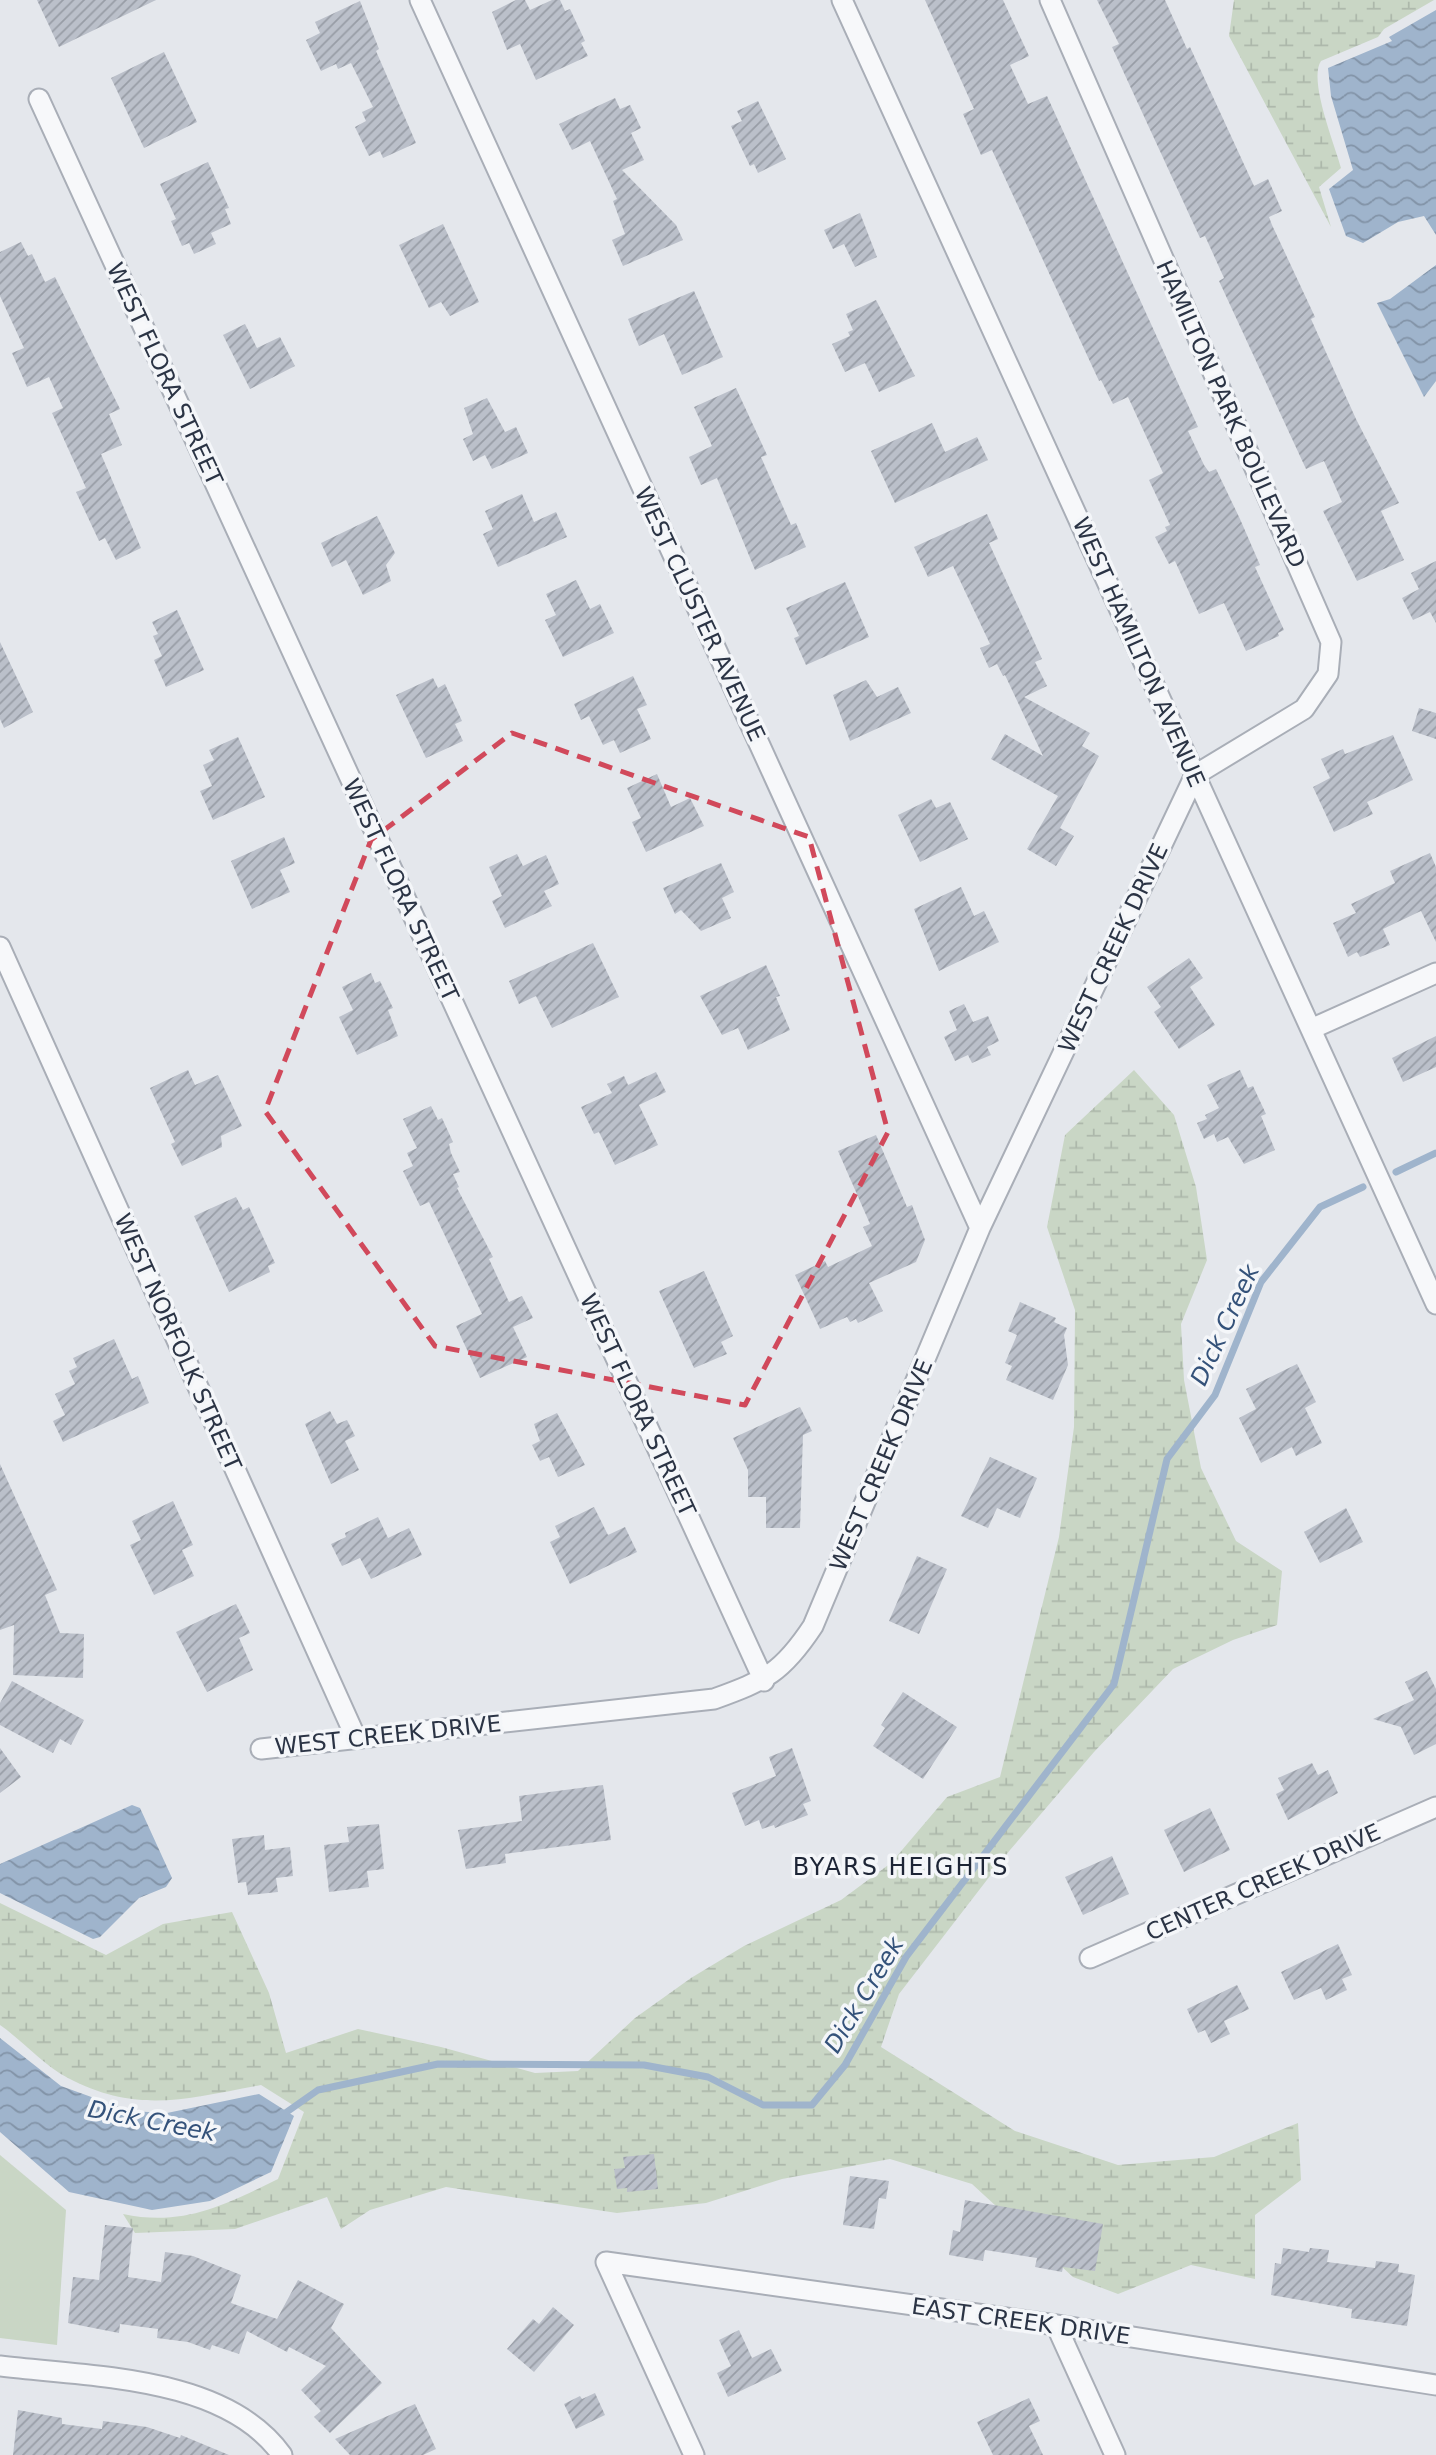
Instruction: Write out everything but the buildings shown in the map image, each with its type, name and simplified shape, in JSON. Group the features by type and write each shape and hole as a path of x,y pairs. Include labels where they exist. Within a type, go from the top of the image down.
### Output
{"street":[{"name":"WEST CLUSTER AVENUE","path":"420,0 980,1228"},
{"name":"WEST HAMILTON AVENUE","path":"842,0 1436,1304"},
{"name":"HAMILTON PARK BOULEVARD","path":"1050,0 1331,642 1328,674 1304,709 1195,775"},
{"name":"WEST FLORA STREET","path":"39,99 764,1681"},
{"name":"WEST CREEK DRIVE","path":"261,1749 714,1699 764,1681 793,1656 813,1626 980,1228 1195,775"},
{"name":"WEST NORFOLK STREET","path":"0,947 356,1738"},
{"path":"1311,1029 1436,973"},
{"name":"CENTER CREEK DRIVE","path":"1090,1958 1436,1807"},
{"name":"EAST CREEK DRIVE","path":"694,2455 606,2262 1056,2325 1436,2385"},
{"path":"1056,2325 1115,2455"},
{"path":"0,2366 170,2387 225,2407 272,2441 282,2455"}],"highlighted area":[{"path":"512,733 809,837 888,1132 745,1405 435,1346 265,1111 371,840"}],"green space":[{"path":"1234,0 1434,0 1384,29 1378,37 1321,61 1318,70 1320,97 1341,168 1319,187 1331,227 1229,36"},
{"path":"1134,1070 1174,1115 1196,1187 1207,1260 1181,1324 1184,1380 1201,1468 1236,1541 1282,1571 1277,1625 1233,1640 1173,1669 1094,1752 1010,1850 899,1994 881,2047 1015,2131 1118,2165 1214,2157 1298,2123 1301,2180 1255,2215 1255,2279 1191,2265 1118,2294 1073,2277 972,2184 890,2159 782,2179 706,2203 617,2213 446,2187 370,2210 341,2229 327,2197 235,2229 135,2233 123,2214 165,2218 203,2211 278,2179 304,2112 261,2085 187,2098 141,2100 118,2097 93,2089 59,2073 0,2025 0,1903 106,1955 163,1924 232,1912 269,1993 286,2053 358,2029 441,2047 535,2073 578,2071 635,2018 691,1978 744,1946 841,1900 891,1863 947,1797 1000,1777 1059,1537 1074,1427 1075,1310 1047,1227 1065,1135"},
{"path":"0,2155 66,2210 57,2345 0,2338"}],"water":[{"path":"1436,10 1436,235 1424,216 1398,222 1363,243 1346,236 1329,189 1353,170 1331,96 1328,68 1392,41 1389,37"},
{"path":"1436,265 1436,381 1424,397 1377,303 1390,299"},
{"path":"132,1805 140,1808 172,1878 166,1887 139,1898 100,1937 93,1939 0,1893 0,1864"},
{"path":"0,2038 61,2086 130,2111 167,2113 259,2094 294,2116 271,2172 210,2201 152,2210 69,2192 0,2132"}],"waterway":[{"name":"Dick Creek","path":"1396,1172 1436,1153"},
{"name":"Dick Creek","path":"281,2116 318,2090 438,2064 644,2065 708,2077 763,2105 812,2105 845,2065 906,1957 1114,1684 1167,1459 1215,1395 1261,1282 1320,1207 1363,1187"}],"district":[{"name":"BYARS HEIGHTS","path":"901,1867"}]}
